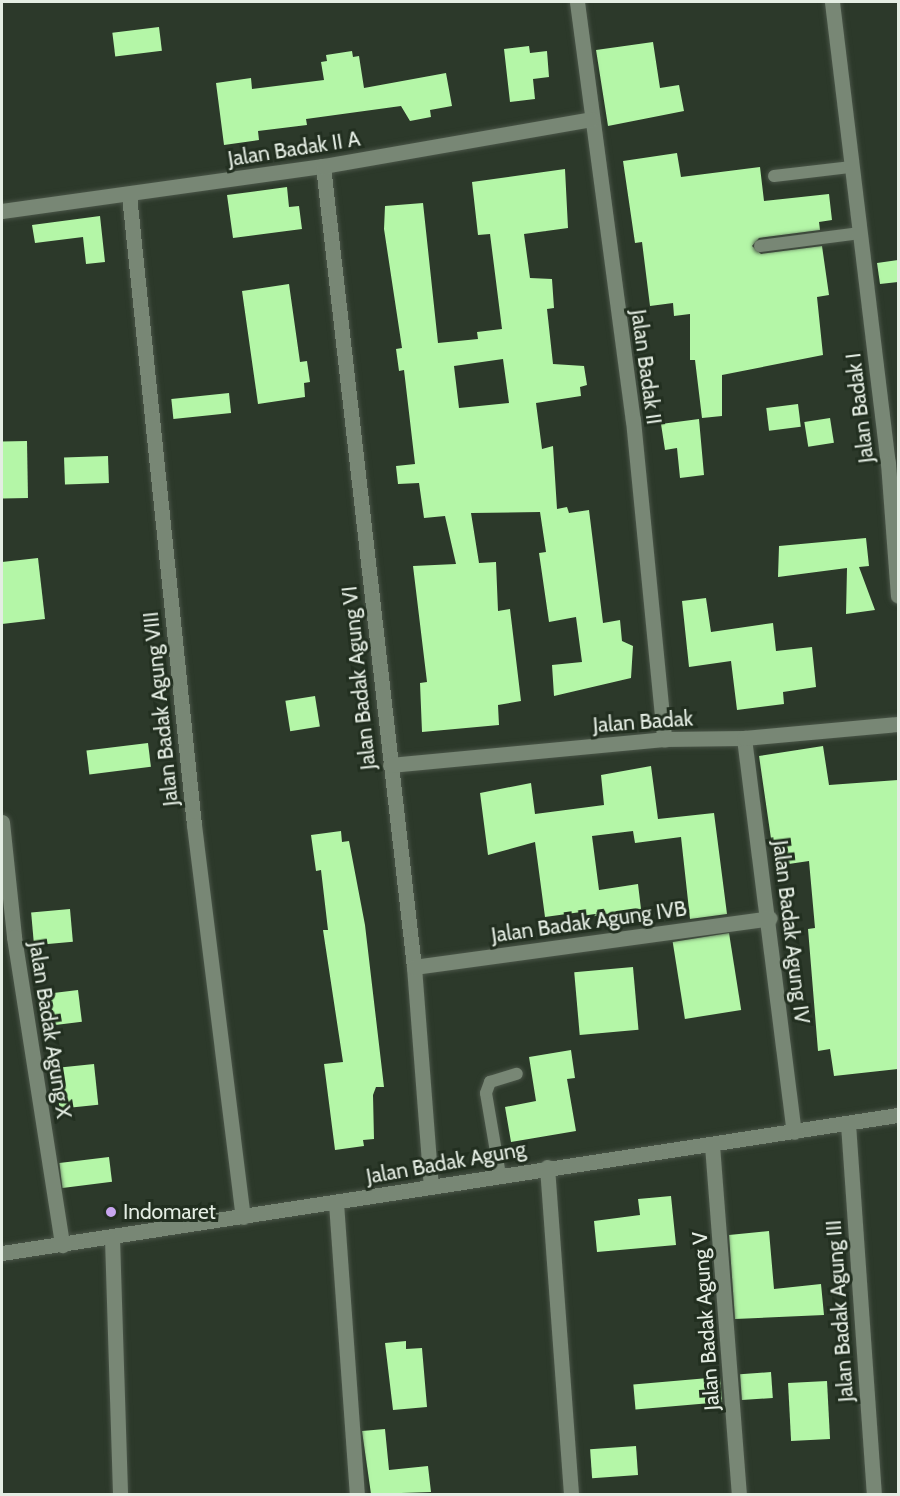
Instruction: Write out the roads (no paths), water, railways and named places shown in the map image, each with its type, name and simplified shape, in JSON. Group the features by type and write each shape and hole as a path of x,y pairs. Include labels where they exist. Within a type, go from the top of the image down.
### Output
{"street":[{"name":"Jalan Badak II","path":"577,2 633,420 664,739"},
{"name":"Jalan Badak I","path":"832,2 888,463 898,596"},
{"name":"Jalan Badak II A","path":"2,211 323,166 591,119"},
{"name":"Jalan Badak Agung VI","path":"323,166 414,967 431,1186"},
{"name":"Jalan Badak Agung VIII","path":"129,195 194,825 243,1217"},
{"name":"Jalan Badak","path":"390,765 664,739 744,738 898,724"},
{"name":"Jalan Badak Agung IV","path":"744,738 770,918 794,1132"},
{"name":"Jalan Badak Agung X","path":"2,822 14,937 62,1245"},
{"name":"Jalan Badak Agung IVB","path":"414,967 770,918"},
{"name":"Jalan Badak Agung","path":"2,1253 336,1203 547,1167 712,1145 898,1115"},
{"name":"Jalan Badak Agung III","path":"848,1124 874,1494"},
{"name":"Jalan Badak Agung V","path":"712,1145 739,1494"},
{"path":"547,1167 571,1494"},
{"path":"336,1203 357,1494"},
{"path":"112,1238 120,1494"}],"lane":[{"path":"774,176 851,167"},
{"path":"760,246 860,233"},
{"path":"500,1175 486,1093 490,1082 517,1074"}],"place":[{"name":"Indomaret","path":"111,1212"}]}
